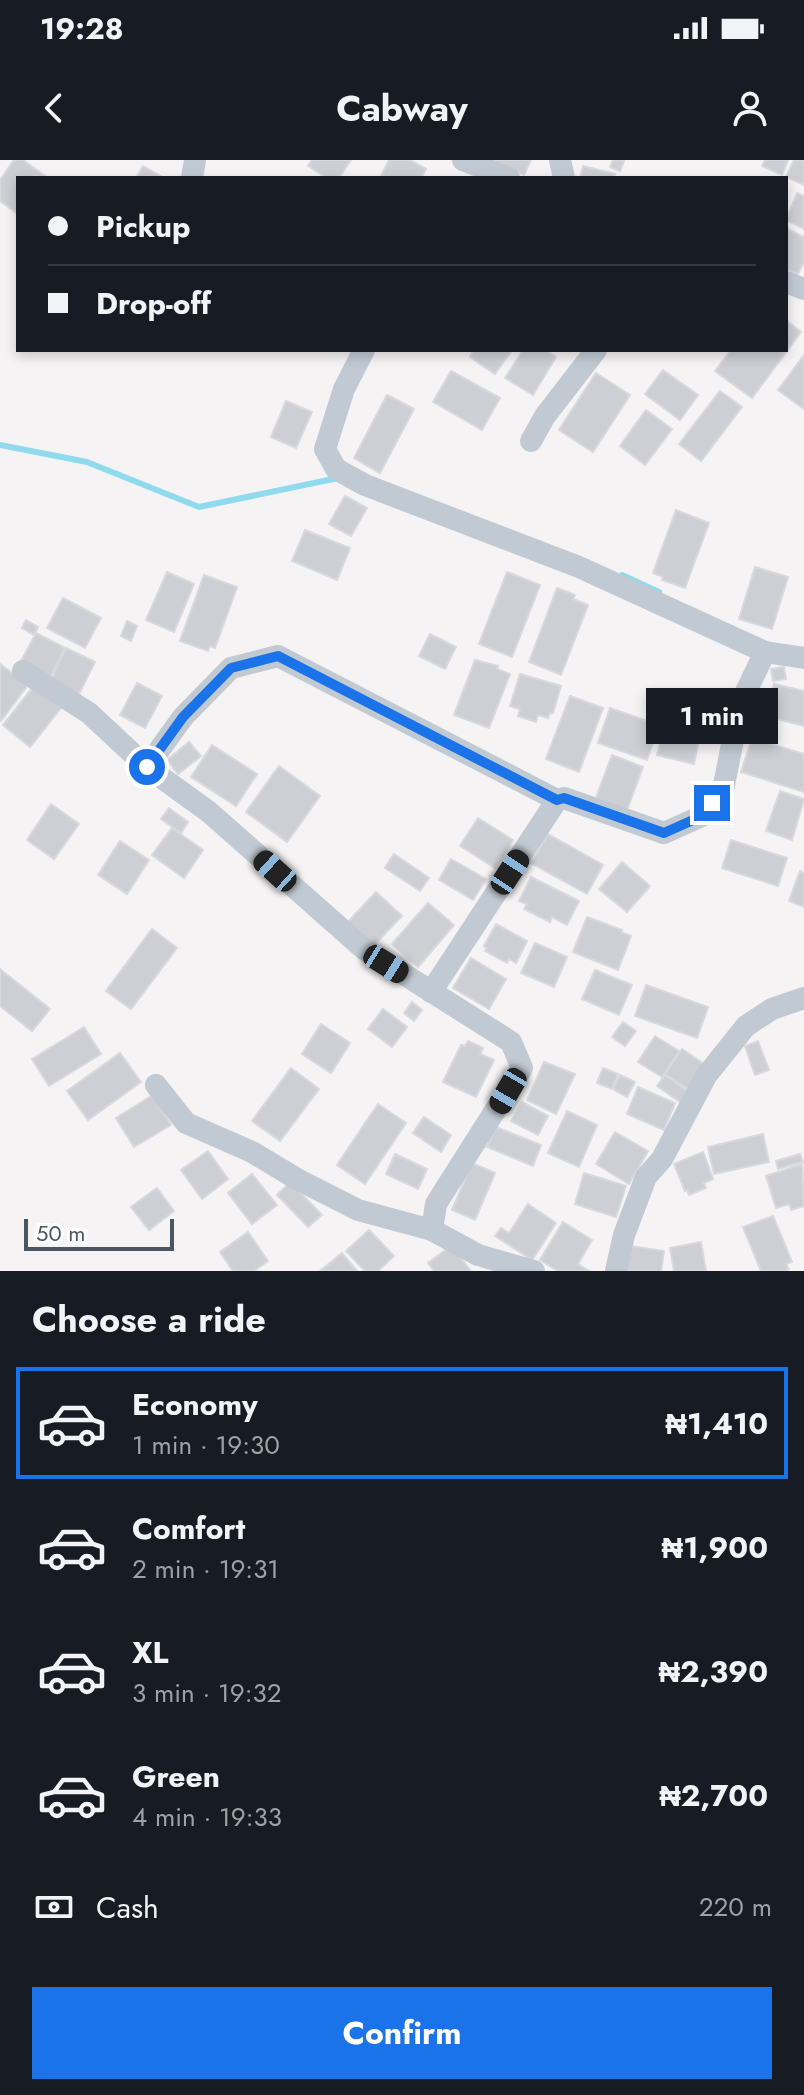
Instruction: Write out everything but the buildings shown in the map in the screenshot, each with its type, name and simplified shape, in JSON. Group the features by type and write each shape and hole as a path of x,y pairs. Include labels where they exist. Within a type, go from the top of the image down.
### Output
{"street":[{"path":"473,169 501,176"},
{"path":"363,352 344,389 325,449 336,469 365,485 579,567 765,652 804,658"},
{"path":"531,441 545,416 594,352"},
{"path":"431,992 557,800 564,798 664,833 702,816 723,790 740,704 765,652"},
{"path":"147,767 183,717 231,668 278,656 557,800"},
{"path":"23,671 89,713 147,767 209,812 364,949 511,1042 522,1068 436,1204 432,1230"},
{"path":"616,1271 624,1235 646,1177 662,1159 714,1065 746,1026 772,1009 804,998"},
{"path":"156,1085 186,1123 252,1152 358,1210 432,1230 478,1255 534,1271"}],"waterway":[{"path":"0,445 87,462 199,507 338,478"},
{"path":"622,575 659,592"}],"route":[{"path":"147,767 183,717 231,668 278,656 557,800 564,798 664,833 702,816 712,803"}]}
